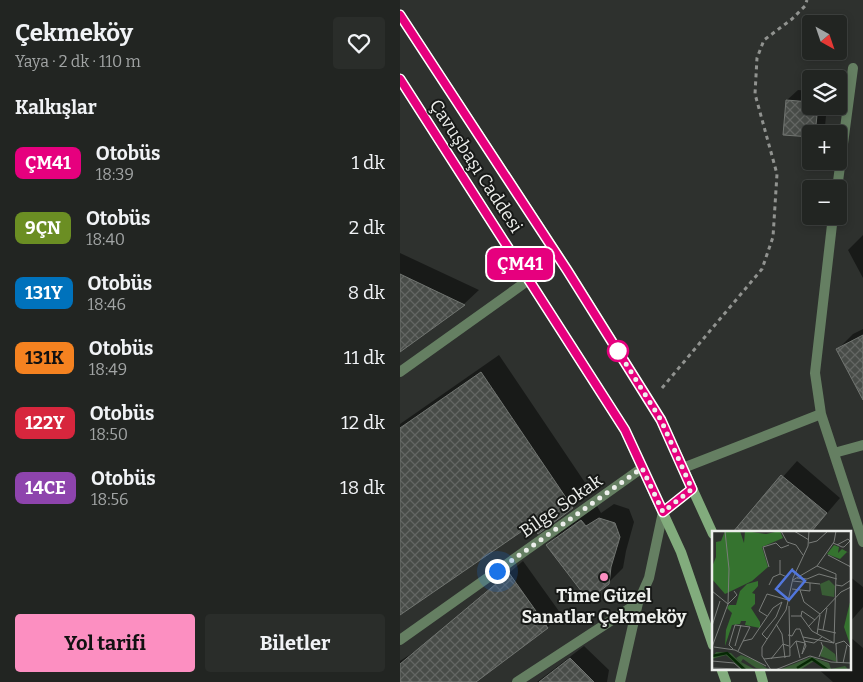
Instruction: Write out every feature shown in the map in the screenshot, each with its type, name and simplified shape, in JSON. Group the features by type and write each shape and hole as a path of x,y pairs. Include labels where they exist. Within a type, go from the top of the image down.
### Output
{"main road":[{"name":"Çavuşbaşı Caddesi","path":"400,15 567,270 661,420 712,532"},
{"name":"Çavuşbaşı Caddesi","path":"400,79 530,279 625,430 682,552 712,642"},
{"path":"722,670 726,682"},
{"path":"759,670 763,682"}],"street":[{"path":"837,180 853,68"},
{"path":"832,225 815,373 821,414 863,542"},
{"path":"400,372 530,279"},
{"path":"683,468 821,414"},
{"path":"834,453 863,446"},
{"name":"Bilge Sokak","path":"400,640 642,468"},
{"path":"620,682 638,603 649,578 663,512 692,489"},
{"path":"517,682 638,603"}],"path":[{"path":"648,400 667,383 762,269 773,237 777,174 755,94 757,58 764,40 792,19 805,6 807,0"}],"building":[{"path":"786,100 802,101 802,115 817,115 816,125 802,125 802,136 783,135"},
{"path":"400,274 465,305 400,352"},
{"path":"863,335 863,400 836,349"},
{"path":"481,372 573,508 538,534 531,525 400,615 400,428"},
{"path":"781,475 827,513 812,531 734,531"},
{"path":"599,518 615,523 620,537 611,567 609,584 588,600 546,545 581,520 586,526"},
{"path":"509,573 548,628 476,682 400,682 400,664"},
{"path":"570,658 594,682 539,682"}],"bus line":[{"name":"ÇM41","path":"400,15 567,270 661,420 692,489 663,512 625,430 400,79"}],"place":[{"name":"Time Güzel Sanatlar Çekmeköy","path":"604,577"}],"route":[{"path":"497,571 642,468 663,512 692,489 661,420 618,351"}]}
